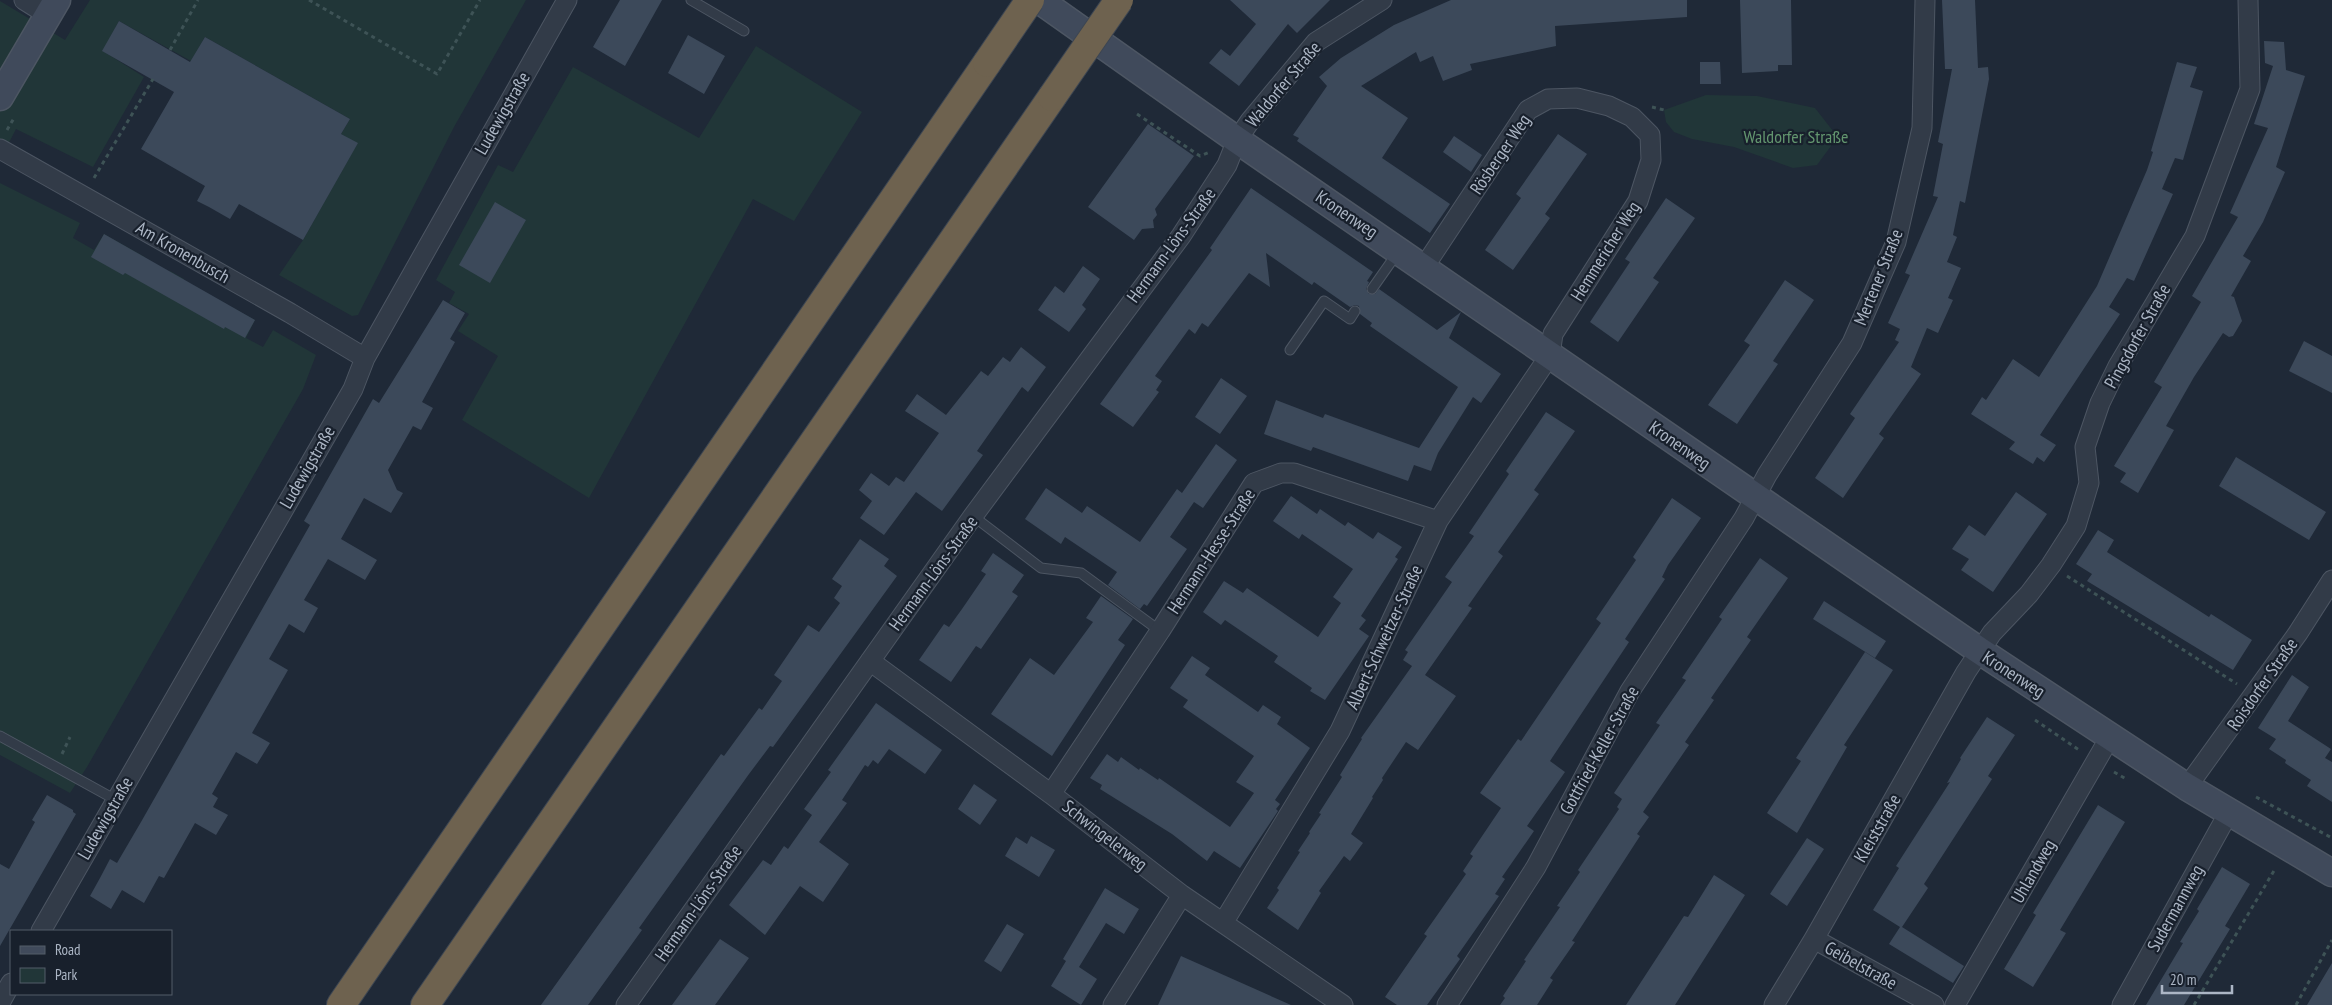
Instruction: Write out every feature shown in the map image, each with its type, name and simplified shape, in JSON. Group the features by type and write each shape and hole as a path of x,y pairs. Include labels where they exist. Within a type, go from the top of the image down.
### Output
{"highway":[{"path":"342,1005 1030,0"},
{"path":"425,1005 1120,0"}],"street":[{"path":"0,97 52,7 24,0"},
{"name":"Ludewigstraße","path":"42,930 352,389 365,358 567,0"},
{"name":"Kronenweg","path":"1039,0 1237,140 1980,651 2187,787 2332,874"},
{"name":"Waldorfer Straße","path":"1237,140 1316,42 1382,0"},
{"name":"Mertener Straße","path":"1756,498 1767,475 1852,343 1896,242 1924,114 1924,0"},
{"name":"Pingsdorfer Straße","path":"1980,651 1992,633 2029,594 2051,565 2076,526 2090,483 2085,447 2100,403 2118,366 2195,236 2250,89 2248,0"},
{"name":"Rösberger Weg","path":"1424,267 1528,110 1548,99 1577,98 1609,106"},
{"name":"Hemmericher Weg","path":"1550,355 1553,334 1638,201 1651,160 1650,136 1632,117 1609,106"},
{"name":"Hermann-Löns-Straße","path":"626,1005 973,516 1181,236 1227,165 1237,140"},
{"name":"Am Kronenbusch","path":"0,149 365,358"},
{"name":"Albert-Schweitzer-Straße","path":"1223,924 1340,731 1438,522 1550,355"},
{"name":"Hermann-Hesse-Straße","path":"1051,794 1160,631 1243,497 1254,483 1281,473 1294,473 1438,522"},
{"name":"Gottfried-Keller-Straße","path":"1447,1005 1536,867 1630,691 1756,498"},
{"name":"Roisdorfer Straße","path":"2187,787 2254,695 2332,580"},
{"name":"Kleiststraße","path":"1774,1005 1814,939 1966,672 1980,651"},
{"name":"Schwingelerweg","path":"870,661 1051,794 1182,895 1343,1005"},
{"name":"Uhlandweg","path":"1955,1005 2110,737"},
{"name":"Sudermannweg","path":"2122,1005 2229,812"},
{"path":"1113,1005 1182,895"},
{"name":"Geibelstraße","path":"1814,939 1934,1005"},
{"path":"0,1003 10,985"}],"lane":[{"path":"691,0 744,31"},
{"path":"1372,289 1399,250"},
{"path":"1290,350 1324,301 1350,319 1355,311"},
{"name":"Hermann-Hesse-Straße","path":"973,516 1041,568 1081,573 1160,631"},
{"path":"0,736 116,800"}],"path":[{"path":"170,50 198,0"},
{"path":"309,0 437,74 480,0"},
{"path":"84,196 153,79"},
{"path":"1137,114 1200,156 1211,151"},
{"path":"2051,565 2254,695"},
{"path":"61,756 70,737"},
{"path":"2194,1005 2275,869"},
{"path":"2296,1005 2332,940"}],"green space":[{"path":"90,0 526,0 454,127 358,315 352,316 279,275 303,240 357,144 341,134 350,119 205,37 191,61 119,21 103,51 144,77 93,167 16,129 0,160 0,1 65,40"},
{"path":"756,46 862,112 794,221 753,199 589,498 462,420 498,356 458,331 469,314 449,303 455,292 436,280 498,165 513,172 573,67 699,138"},
{"name":"Waldorfer Straße","path":"1706,95 1757,96 1815,108 1833,131 1831,146 1817,165 1793,168 1734,147 1692,139 1674,132 1666,122 1664,110"},
{"path":"0,183 80,223 73,238 94,250 104,234 145,257 143,260 169,274 170,271 184,279 182,282 255,320 246,338 263,347 273,330 316,355 303,389 87,767 70,793 0,755"}],"building":[{"path":"620,0 662,0 625,66 593,47"},
{"path":"1230,0 1330,0 1297,33 1288,24 1239,86 1209,63 1221,49 1230,56 1256,24"},
{"path":"1451,0 1687,0 1687,17 1555,26 1556,46 1470,64 1472,70 1443,81 1433,56 1420,62 1416,52 1361,86 1408,118 1382,158 1450,204 1430,233 1297,141 1299,138 1293,135 1327,86 1319,77 1341,58 1394,25"},
{"path":"1740,0 1791,0 1792,65 1778,65 1778,71 1742,73"},
{"path":"1942,0 1975,0 1978,68 1988,67 1989,79 1965,203 1960,201 1953,235 1957,237 1947,262 1961,268 1948,298 1953,300 1938,333 1927,328 1911,367 1921,374 1879,434 1884,438 1843,498 1815,478 1855,418 1850,414 1899,342 1895,340 1900,329 1888,323 1910,275 1905,273 1938,197 1933,196 1943,144 1938,142 1952,69 1945,69"},
{"path":"119,21 190,62 205,37 350,119 341,134 358,143 303,240 239,204 230,219 197,201 205,186 141,149 174,92 102,51"},
{"path":"688,35 725,56 704,94 668,73"},
{"path":"2264,41 2284,42 2286,70 2305,76 2276,167 2285,172 2263,222 2243,256 2251,261 2231,296 2234,297 2242,321 2233,336 2229,337 2223,333 2194,377 2166,426 2174,430 2138,493 2120,482 2126,473 2114,466 2162,387 2154,382 2201,302 2192,296 2238,217 2230,213 2268,128 2254,124 2273,66 2265,63"},
{"path":"1700,62 1720,62 1721,84 1700,84"},
{"path":"2177,62 2197,67 2190,87 2203,91 2183,160 2175,158 2162,189 2173,194 2134,281 2127,278 2109,307 2120,314 2040,435 2056,445 2044,462 2037,457 2033,464 2009,449 2015,442 1971,414 1982,397 1986,400 2013,359 2039,377 2097,286 2147,170"},
{"path":"1148,124 1194,156 1155,209 1157,215 1153,220 1154,228 1142,229 1134,240 1088,207"},
{"path":"1558,134 1587,154 1545,214 1550,218 1513,270 1485,250 1521,198 1516,194"},
{"path":"1454,136 1482,155 1471,172 1443,152"},
{"path":"1251,188 1373,272 1367,281 1369,282 1366,289 1369,294 1375,294 1379,289 1437,330 1461,312 1449,338 1501,374 1481,403 1473,397 1438,453 1431,471 1414,465 1408,481 1313,447 1311,451 1264,434 1276,400 1323,418 1325,414 1419,448 1458,387 1370,326 1372,323 1360,314 1359,306 1350,307 1314,282 1312,285 1266,253 1270,287 1249,273 1208,327 1202,323 1195,334 1189,329 1155,376 1162,381 1156,390 1159,392 1133,427 1100,404 1212,250 1210,248"},
{"path":"1666,198 1695,218 1653,278 1659,282 1618,342 1590,322 1630,262 1625,259"},
{"path":"495,202 526,220 490,283 459,265"},
{"path":"104,234 255,320 245,338 225,327 224,329 125,273 123,275 91,257"},
{"path":"1083,266 1100,279 1082,305 1086,309 1069,332 1038,310 1055,286 1064,293"},
{"path":"1785,280 1814,300 1773,361 1778,364 1737,424 1708,405 1750,345 1744,341"},
{"path":"443,300 465,313 450,339 455,342 422,402 433,408 421,430 413,426 388,470 397,490 403,493 391,513 364,498 341,539 377,560 365,580 328,559 304,600 318,608 304,633 289,624 269,659 288,670 252,733 270,743 257,764 236,752 212,794 218,798 213,807 228,815 216,835 195,823 164,878 159,876 144,903 122,890 111,909 90,896 110,859 117,863 141,822 310,525 304,521 373,399 379,403"},
{"path":"2304,341 2332,356 2332,393 2289,371"},
{"path":"1021,347 1046,367 1028,392 1022,387 977,451 983,455 942,511 916,492 884,535 860,518 872,501 859,490 871,473 889,486 896,477 904,482 939,433 905,411 917,394 946,415 981,371 988,376 1003,357 1010,362"},
{"path":"1221,378 1247,396 1220,434 1195,417"},
{"path":"1546,412 1575,431 1534,490 1539,494 1498,552 1503,556 1468,606 1472,608 1425,675 1456,696 1418,750 1406,742 1382,778 1383,780 1351,834 1363,843 1350,861 1344,856 1319,891 1321,893 1298,930 1267,908 1279,890 1277,888 1300,852 1298,851 1321,814 1319,813 1342,777 1340,775 1361,738 1412,666 1403,660 1408,652 1405,650 1452,582 1445,577 1474,536 1469,533 1509,474 1506,471"},
{"path":"1216,444 1237,460 1203,508 1194,502 1170,537 1187,549 1147,606 1144,604 1140,609 1108,585 1117,572 1065,537 1061,544 1025,519 1046,488 1082,513 1087,506 1140,542 1177,489 1182,493"},
{"path":"2236,457 2326,512 2309,540 2219,486"},
{"path":"2016,492 2047,514 1993,592 1961,570 1969,559 1952,549 1969,525 1985,536"},
{"path":"1291,496 1317,514 1320,509 1345,526 1348,522 1373,539 1378,532 1402,547 1395,557 1398,559 1361,616 1366,620 1359,629 1369,636 1325,700 1310,691 1312,688 1274,662 1278,656 1225,620 1221,625 1203,612 1224,581 1243,593 1247,588 1318,637 1341,603 1333,597 1353,569 1302,534 1299,539 1273,521"},
{"path":"1672,498 1701,518 1668,565 1662,577 1665,579 1625,639 1629,642 1550,761 1565,772 1527,826 1534,831 1502,877 1505,879 1495,894 1499,896 1457,956 1460,959 1427,1005 1397,1005 1385,997 1427,936 1424,934 1466,874 1463,871 1473,856 1470,854 1501,808 1480,793 1518,739 1521,741 1601,623 1596,619 1636,560 1633,557"},
{"path":"2098,530 2114,540 2107,552 2209,617 2211,614 2252,640 2233,670 2087,581 2092,574 2076,564"},
{"path":"860,539 889,559 884,566 897,576 773,747 770,746 749,774 639,928 642,930 588,1005 541,1005 721,754 724,756 759,708 762,710 782,681 774,675 808,625 819,632 840,603 834,598 842,586 832,579"},
{"path":"993,553 1024,575 1012,592 1018,596 981,649 976,646 951,682 919,660 944,624 949,627 962,609 986,574 981,571"},
{"path":"1760,558 1788,578 1747,637 1751,640 1711,698 1714,700 1685,742 1689,745 1643,812 1649,817 1637,834 1640,836 1572,941 1575,942 1550,978 1553,980 1537,1005 1500,1005 1505,998 1503,996 1526,961 1524,960 1560,907 1557,906 1580,872 1578,870 1619,809 1617,807 1622,799 1614,793 1660,725 1656,723 1686,680 1682,678 1722,619 1719,617"},
{"path":"1101,596 1133,619 1118,640 1125,645 1052,756 991,714 1030,658 1054,675 1093,622 1086,618"},
{"path":"1824,601 1886,641 1875,658 1813,619"},
{"path":"1865,652 1893,670 1844,745 1847,747 1797,833 1767,813 1801,761 1796,758"},
{"path":"1192,656 1210,668 1205,675 1258,712 1263,705 1281,717 1277,724 1310,748 1275,800 1280,804 1276,809 1278,811 1240,868 1214,851 1207,861 1172,834 1100,789 1102,785 1090,778 1107,754 1118,762 1121,757 1139,770 1140,768 1158,780 1159,778 1230,827 1254,793 1236,782 1254,756 1183,707 1188,700 1170,688"},
{"path":"2292,675 2309,687 2288,721 2331,749 2325,758 2332,762 2332,802 2307,786 2311,780 2285,763 2286,760 2269,749 2276,739 2258,728"},
{"path":"876,703 942,750 925,774 889,749 878,764 873,760 868,767 865,765 842,800 847,803 819,842 849,864 823,902 800,886 765,935 729,905 763,860 771,865 784,846 788,849 812,815 804,809 831,772 828,770"},
{"path":"1987,717 2015,735 1988,776 1992,779 1924,884 1928,888 1902,927 1964,966 1953,983 1889,944 1900,927 1873,910 1899,868 1896,866 1950,782 1947,783 1960,758"},
{"path":"974,784 997,800 980,825 958,809"},
{"path":"47,795 73,810 76,814 0,946 0,864 9,869 35,822 32,820"},
{"path":"2098,805 2125,822 2060,930 2066,933 2033,987 2004,969 2036,915 2033,913"},
{"path":"1031,836 1055,850 1039,877 1005,856 1016,837 1027,844"},
{"path":"1807,838 1824,849 1787,906 1770,894"},
{"path":"2222,867 2250,884 2225,926 2230,929 2184,1005 2146,1005 2183,943 2180,942"},
{"path":"1714,875 1745,895 1675,1005 1626,1005 1684,916 1688,917"},
{"path":"1105,888 1139,909 1124,934 1106,923 1079,967 1097,979 1081,1005 1051,986 1066,961 1063,959"},
{"path":"1007,924 1024,934 1001,972 984,961"},
{"path":"720,939 749,958 715,1005 672,1005"},
{"path":"1181,956 1291,1005 1158,1005"},
{"path":"2332,963 2332,1005 2307,1005"}]}
